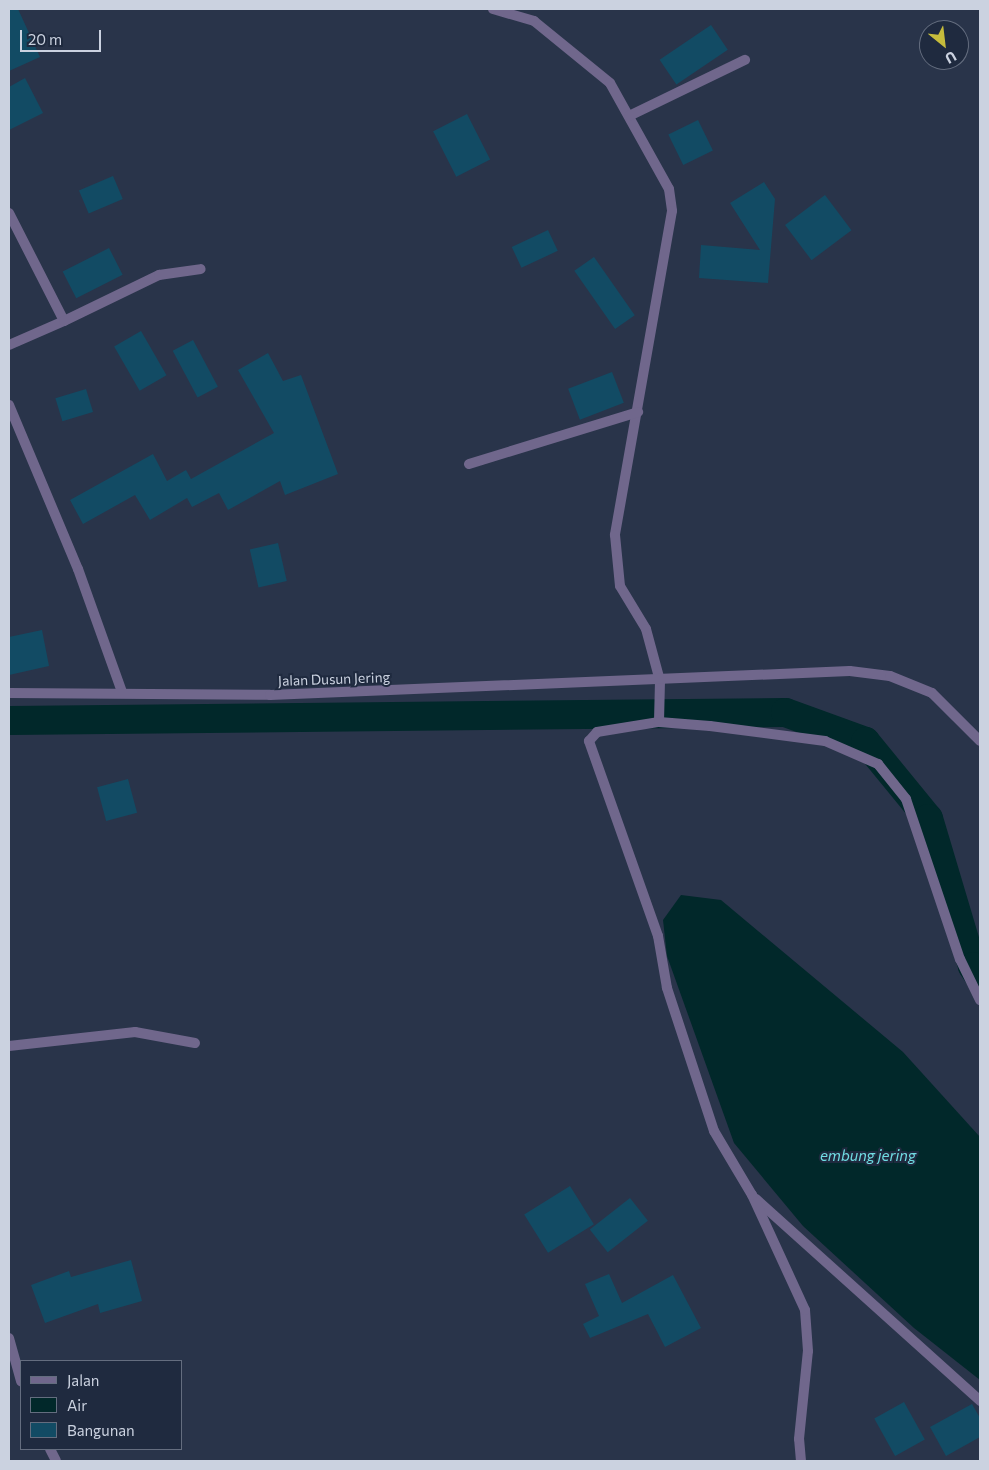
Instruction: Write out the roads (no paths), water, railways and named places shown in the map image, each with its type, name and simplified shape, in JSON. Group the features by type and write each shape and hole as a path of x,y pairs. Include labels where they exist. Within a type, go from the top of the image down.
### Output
{"street":[{"path":"493,9 534,21 610,83 669,189 672,211 615,535 620,586 646,630 660,681 658,696 659,719"},
{"path":"629,116 745,60"},
{"path":"9,213 64,321"},
{"path":"9,345 64,321 159,275 201,269"},
{"path":"9,404 78,569 122,692"},
{"path":"469,464 638,412"},
{"name":"Jalan Dusun Jering","path":"9,693 122,692 270,695 660,681 850,671 890,676 932,692 980,741"},
{"path":"801,1461 799,1439 808,1351 805,1310 752,1195 714,1130 667,988 658,936 589,740 597,732 659,719 784,733 825,741 855,750 888,771 906,799 921,834 960,959 980,1000"},
{"path":"9,1046 135,1032 195,1043"},
{"path":"752,1195 980,1401"},
{"path":"9,1338 20,1378"}],"water":[{"name":"embung jering","path":"681,895 721,900 903,1052 980,1137 980,1380 914,1328 803,1226 734,1143 667,956 663,920"}],"waterway":[{"path":"9,720 785,712 865,741 928,818 972,966 980,978"}]}
